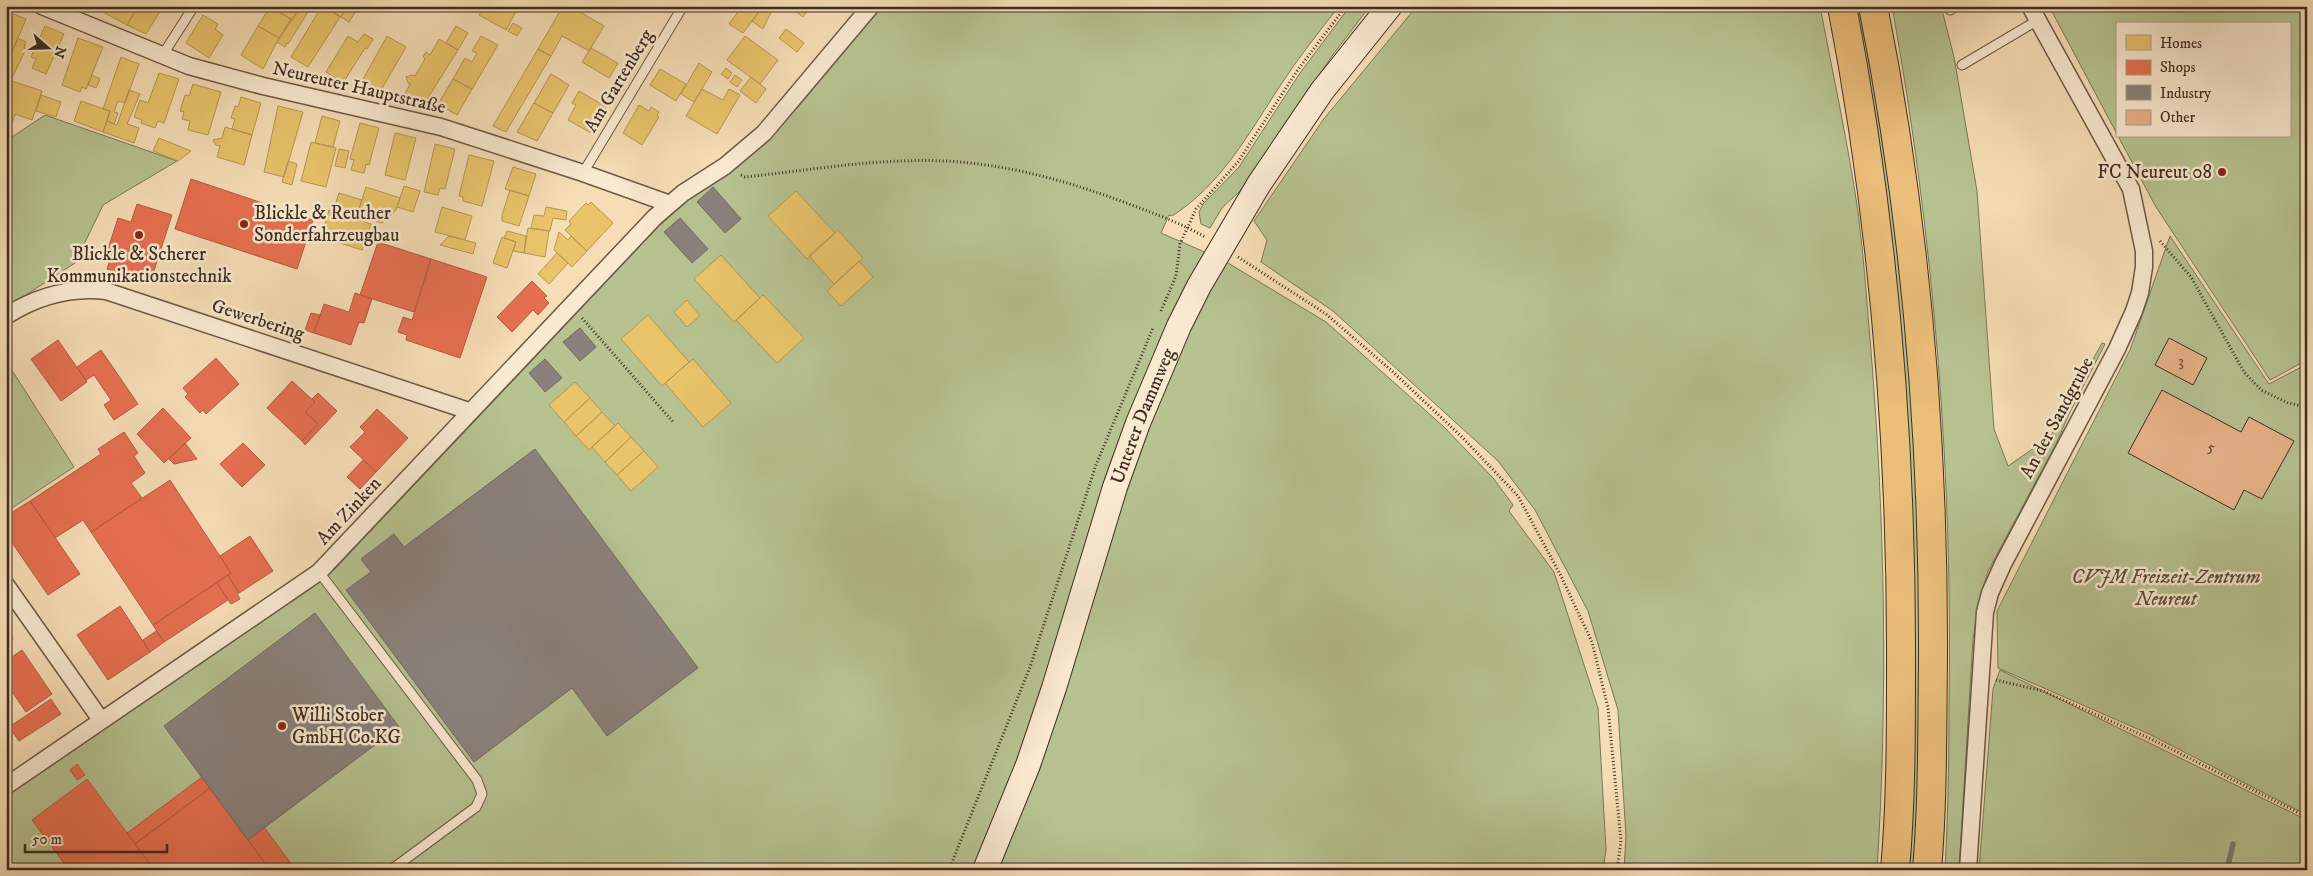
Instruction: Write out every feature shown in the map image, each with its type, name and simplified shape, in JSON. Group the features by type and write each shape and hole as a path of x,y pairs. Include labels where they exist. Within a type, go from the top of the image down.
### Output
{"highway":[{"path":"1842,6 1873,202 1891,374 1899,524 1901,619 1900,742 1895,870"},
{"path":"1873,6 1885,66 1906,212 1922,367 1930,499 1933,611 1932,750 1927,870"}],"main road":[{"name":"Unterer Dammweg","path":"985,870 1004,826 1054,688 1115,487 1138,423 1179,326 1222,246 1259,184 1322,91 1390,6"}],"street":[{"name":"Neureuter Hauptstraße","path":"42,6 162,56 222,76 441,127 583,173 670,204"},
{"name":"Am Zinken","path":"6,786 319,572 570,305 670,204 725,166 764,133 871,6"},
{"name":"An der Sandgrube","path":"1968,870 1985,612 1997,576 2134,311 2140,294 2144,267 2144,251 2131,189 2034,13"},
{"name":"Gewerbering","path":"6,316 29,303 56,294 79,290 106,291 469,411"},
{"path":"6,585 101,720"}],"lane":[{"path":"162,56 194,6"},
{"name":"Am Gartenberg","path":"583,173 682,6"},
{"path":"1962,65 2034,13"},
{"path":"319,572 477,780 482,794 476,807 391,870"}],"path":[{"path":"725,166 744,177 884,162 944,161 992,165 1046,176 1099,193 1187,227 1222,246 1326,314 1392,371 1462,437 1518,496 1561,576 1592,642 1608,708 1620,841 1618,870"},
{"path":"2140,230 2162,243 2191,277 2244,372 2261,390 2288,403 2307,407"},
{"path":"570,305 674,423"},
{"path":"1981,680 2002,680 2043,691 2151,739 2307,817"}],"green space":[{"path":"883,6 1339,6 1294,65 1245,140 1220,174 1189,203 1172,216 1169,215 1161,233 1223,260 1326,322 1444,427 1493,478 1513,505 1509,511 1554,572 1598,708 1606,850 1603,870 15,870 6,858 6,796 310,589 334,570 659,226 705,185 767,140 798,107"},
{"path":"1350,6 1370,6 1332,56 1240,191 1222,208 1210,228 1201,224 1199,212 1203,204 1239,167 1300,73"},
{"path":"1417,6 1820,6 1858,212 1876,416 1882,545 1884,675 1877,870 1624,870 1626,836 1618,710 1588,611 1535,510 1498,461 1333,311 1261,262 1267,240 1254,221 1323,120"},
{"path":"1853,6 1862,6 1883,124 1901,273 1916,447 1922,690 1915,870 1907,870 1910,808"},
{"path":"1892,6 1941,6 1954,57 1977,191 1994,429 2008,466 2050,437 2102,343 2105,344 2055,446 1988,571 1979,602 1973,639 1959,870 1945,870 1949,769 1948,532 1938,356 1919,181 1907,93"},
{"name":"FC Neureut 08","path":"2049,6 2307,6 2307,360 2270,380 2156,207 2119,138 2290,138 2290,22 2116,22 2116,132"},
{"path":"45,115 177,161 103,205 75,263 6,308 6,141"},
{"name":"CVJM Freizeit-Zentrum Neureut","path":"2170,236 2269,384 2307,364 2307,815 2149,734 1998,668 1997,611 2130,350"},
{"path":"6,361 74,467 6,512"},
{"path":"2000,670 2307,820 2307,870 1979,870 1993,689"}],"building: Homes":[{"path":"106,6 138,6 127,25 103,12"},
{"path":"138,6 155,6 161,10 146,34 127,25"},
{"path":"275,6 301,6 292,20 273,8"},
{"path":"322,6 340,17 308,67 291,57"},
{"path":"332,6 348,6 341,17 330,10"},
{"path":"348,6 359,6 349,22 341,17"},
{"path":"415,6 429,6 425,12"},
{"path":"484,6 519,6 506,30 479,15"},
{"path":"563,6 570,6 604,26 589,51 562,36 551,56 538,49"},
{"path":"742,6 748,6 758,13 743,33 729,24"},
{"path":"756,6 774,6 763,29 752,21 761,9"},
{"path":"792,6 811,6 803,17 791,8"},
{"path":"270,7 291,19 279,38 258,26"},
{"path":"300,7 308,12 285,47 277,42"},
{"path":"6,11 26,19 12,52 6,50"},
{"path":"203,15 218,24 215,29 223,35 209,58 186,43"},
{"path":"513,23 522,28 517,36 508,31"},
{"path":"45,26 64,34 46,74 32,68 36,59 31,57"},
{"path":"258,26 279,38 263,69 241,55"},
{"path":"456,26 468,33 458,50 446,43"},
{"path":"786,29 804,43 797,52 779,38"},
{"path":"364,34 373,39 367,49 365,48 343,83 326,72 348,36 358,42"},
{"path":"387,36 406,47 380,92 362,81"},
{"path":"481,36 498,45 472,89 453,79 465,58 472,62 477,53 472,51"},
{"path":"745,36 778,60 760,84 727,60"},
{"path":"18,38 26,42 24,48 26,49 11,80 6,79 6,66"},
{"path":"78,38 103,47 86,89 82,87 80,92 62,85"},
{"path":"439,39 458,50 424,104 405,94 410,84 406,77 415,76 425,59 423,57 426,52 430,55"},
{"path":"591,48 618,63 609,78 582,62"},
{"path":"538,49 551,56 506,132 493,126"},
{"path":"121,57 139,64 125,103 118,101 114,112 118,113 114,124 107,121 110,111 103,109"},
{"path":"699,63 712,72 694,102 681,94"},
{"path":"726,68 732,73 728,79 721,74"},
{"path":"660,69 686,84 676,101 650,85"},
{"path":"159,73 179,79 164,123 158,121 155,128 141,123 142,120 134,117 140,100 148,103"},
{"path":"551,74 569,85 553,113 534,103"},
{"path":"92,75 100,79 96,88 88,85"},
{"path":"735,75 742,80 737,87 730,82"},
{"path":"751,77 766,89 756,103 740,91"},
{"path":"6,79 42,91 32,120 15,114 12,124 6,122"},
{"path":"453,79 472,89 457,115 438,104"},
{"path":"193,84 221,92 208,135 188,130 190,121 182,119 184,112 180,111 185,95 189,96"},
{"path":"702,89 723,100 729,89 740,95 717,134 686,116"},
{"path":"129,90 140,94 127,124 139,128 134,143 103,132 107,121 117,125"},
{"path":"579,91 606,107 591,133 568,120 576,105 572,103"},
{"path":"41,95 61,102 56,117 36,111"},
{"path":"241,97 261,103 252,135 232,129 235,119 231,118 235,106 238,107"},
{"path":"81,101 110,111 103,132 74,121"},
{"path":"534,103 553,113 537,141 517,132"},
{"path":"639,105 649,111 651,107 659,112 657,116 659,117 642,145 623,133"},
{"path":"278,106 303,112 284,177 264,172"},
{"path":"322,116 340,121 333,147 315,143"},
{"path":"360,123 379,128 369,165 366,164 364,173 351,170 354,160 350,159"},
{"path":"225,127 252,135 244,165 217,157 220,146 216,145 213,140 222,138"},
{"path":"395,133 416,138 405,180 385,175"},
{"path":"159,138 191,151 178,161 153,151"},
{"path":"311,142 336,148 326,187 301,181"},
{"path":"435,144 455,149 445,189 440,188 438,195 424,192"},
{"path":"339,149 349,151 345,168 335,166"},
{"path":"469,155 494,161 482,206 463,201 463,197 459,196"},
{"path":"288,161 297,164 292,185 282,182"},
{"path":"513,167 536,174 529,196 505,189"},
{"path":"404,186 420,191 413,212 397,207"},
{"path":"366,187 400,198 396,210 382,223 357,215"},
{"path":"510,190 529,196 519,226 502,221"},
{"path":"796,191 835,233 807,259 768,216"},
{"path":"339,193 362,200 357,215 334,208"},
{"path":"591,202 613,223 587,251 565,230 571,224 569,221 586,203 588,205"},
{"path":"442,207 472,216 465,240 435,232"},
{"path":"546,207 567,211 566,220 553,218 550,231 531,228 534,215 544,216"},
{"path":"329,210 371,224 362,250 321,237"},
{"path":"528,228 549,231 545,257 524,253"},
{"path":"838,230 863,258 834,284 809,256"},
{"path":"507,231 526,236 524,253 513,251 516,242 504,238"},
{"path":"559,232 568,240 571,236 587,251 572,267 554,250"},
{"path":"449,236 476,243 473,254 440,245"},
{"path":"502,237 516,242 507,268 493,263"},
{"path":"557,253 568,263 549,284 538,274"},
{"path":"721,255 760,298 734,322 694,279"},
{"path":"859,261 873,277 841,306 827,291"},
{"path":"763,295 804,338 777,363 736,320"},
{"path":"687,300 700,316 687,327 674,312"},
{"path":"648,315 689,362 662,386 621,339"},
{"path":"693,359 731,403 703,427 665,383"},
{"path":"575,382 590,398 564,422 549,405"},
{"path":"590,398 602,412 576,436 564,422"},
{"path":"602,412 615,426 589,450 576,436"},
{"path":"618,423 631,437 605,462 592,447"},
{"path":"631,437 644,451 617,475 605,462"},
{"path":"644,451 658,467 631,491 617,475"}],"building: Shops":[{"name":"Blickle & Reuther Sonderfahrzeugbau","path":"191,179 313,220 297,269 175,229"},
{"name":"Blickle & Scherer Kommunikationstechnik","path":"137,204 172,215 150,283 107,269 113,251 108,249 118,218 131,222"},
{"path":"378,242 431,259 414,312 360,295"},
{"path":"431,259 487,277 460,358 406,340 407,335 398,332 403,317 412,320"},
{"path":"532,281 547,296 544,298 549,303 538,315 533,310 512,332 497,317"},
{"path":"355,293 372,299 364,323 359,322 351,345 314,333 324,304 349,312"},
{"path":"311,313 320,315 314,333 305,330"},
{"path":"58,340 87,382 61,401 31,359"},
{"path":"101,350 138,404 114,420 104,405 111,400 94,375 86,380 77,367"},
{"path":"216,358 239,384 206,414 203,410 200,413 185,397 188,394 183,388"},
{"path":"292,381 315,402 305,412 318,424 302,441 267,408"},
{"path":"318,393 337,411 305,445 302,441 318,424 305,412 315,402 312,399"},
{"path":"163,408 191,438 164,463 137,434"},
{"path":"377,409 408,438 376,472 350,447 365,432 360,427"},
{"path":"124,432 138,453 134,456 145,473 131,483 142,498 91,532 83,520 55,538 30,501 101,454 98,449"},
{"path":"185,443 197,459 174,464 169,459"},
{"path":"243,443 265,465 242,487 220,464"},
{"path":"363,460 376,472 360,489 347,477"},
{"path":"170,480 231,573 153,625 91,532"},
{"path":"30,501 80,574 48,595 6,534 6,516"},
{"path":"250,536 273,571 239,593 228,575 231,573 220,556"},
{"path":"228,575 239,593 237,594 240,599 231,604 217,583"},
{"path":"217,583 228,600 164,642 153,625"},
{"path":"120,606 150,652 108,680 77,635"},
{"path":"6,628 13,639 6,643"},
{"path":"156,631 164,642 150,652 143,640"},
{"path":"22,650 52,694 26,712 6,683 6,661"},
{"path":"51,699 61,714 19,741 9,727"},
{"path":"77,764 85,775 77,780 70,770"},
{"path":"202,777 210,788 135,844 127,833"},
{"path":"87,779 154,870 69,870 32,820"},
{"path":"210,788 270,870 154,870 135,844"},
{"path":"264,827 296,870 270,870 248,840"}],"building: Industry":[{"path":"713,187 741,219 725,233 697,202"},
{"path":"680,218 708,249 692,263 664,232"},
{"path":"580,328 596,347 580,361 563,342"},
{"path":"545,359 562,378 545,392 529,373"},
{"path":"535,449 698,668 607,736 572,688 474,762 346,590 371,572 361,559 394,534 404,547"},
{"name":"Willi Stober GmbH Co.KG","path":"315,613 399,727 248,840 164,726"}],"building: Other":[{"path":"2169,338 2207,358 2193,385 2155,365"},
{"path":"2162,390 2241,432 2249,417 2294,441 2262,499 2244,490 2234,510 2128,453"}],"waterway":[{"path":"2227,870 2233,844"}],"place":[{"name":"FC Neureut 08","path":"2222,172"},
{"name":"Blickle & Reuther Sonderfahrzeugbau","path":"244,224"},
{"name":"Blickle & Scherer Kommunikationstechnik","path":"139,235"},
{"name":"Willi Stober GmbH Co.KG","path":"282,726"}]}
